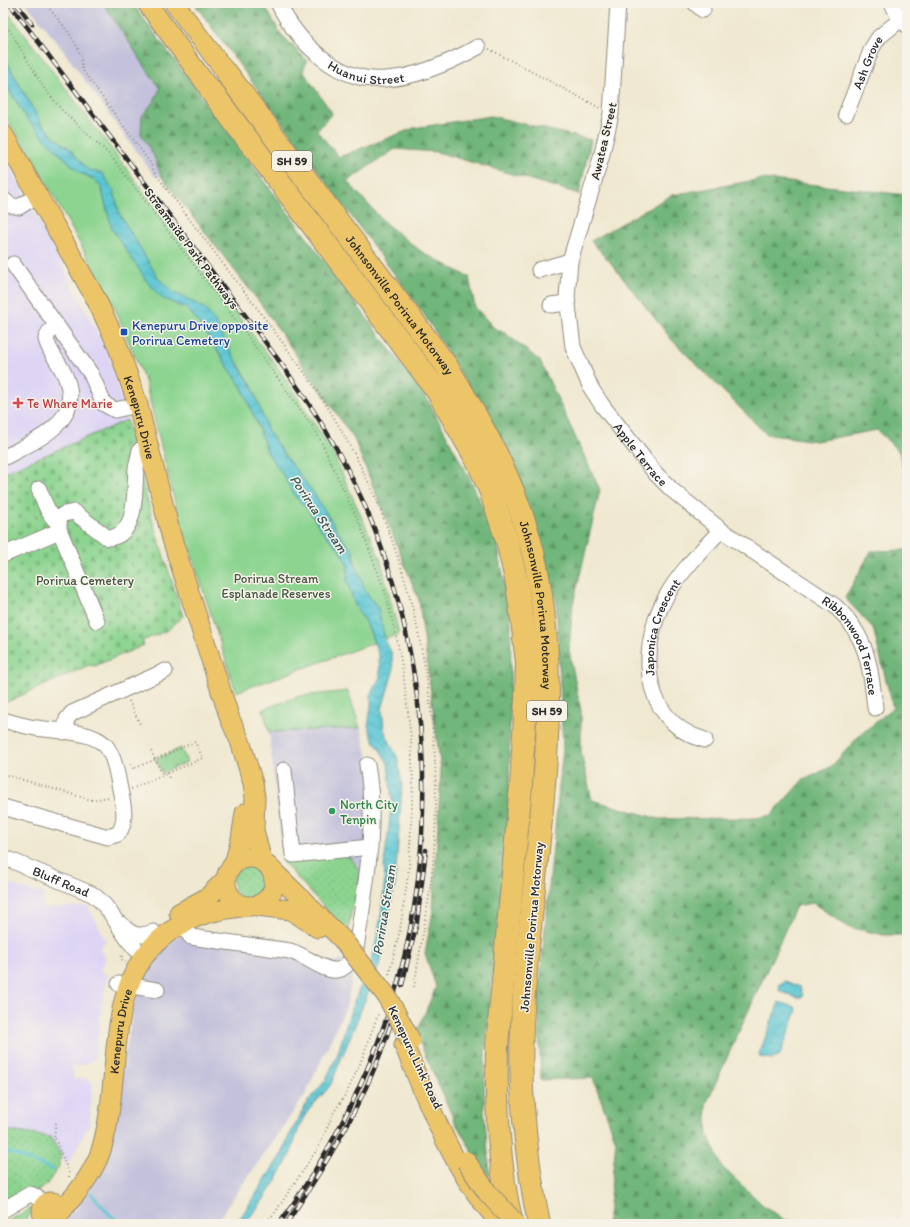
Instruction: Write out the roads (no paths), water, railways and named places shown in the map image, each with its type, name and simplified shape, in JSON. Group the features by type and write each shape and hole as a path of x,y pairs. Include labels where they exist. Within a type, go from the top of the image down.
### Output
{"highway":[{"name":"Johnsonville Porirua Motorway","path":"228,75 446,365 474,409 500,460 522,513 530,540 541,596 547,656 548,686 546,750 524,994 521,1053 523,1114 527,1157 539,1224"},
{"name":"Johnsonville Porirua Motorway","path":"211,91 436,389 478,462 492,496 513,561 527,663 526,706 521,786 497,1046 496,1086 501,1165 512,1224"}],"main road":[{"name":"SH 59","path":"146,3 211,91"},
{"name":"SH 59","path":"174,3 228,75"},
{"name":"Kenepuru Drive","path":"3,134 108,324 128,374 138,405 172,538 230,720 240,741 253,783 255,797 254,830 265,864"},
{"name":"Kenepuru Drive","path":"48,1214 76,1176 86,1158 94,1138 99,1113 113,1008 123,984 126,967 132,948 173,916 208,897 230,872 243,829 246,798 244,779 232,738 230,720"},
{"path":"248,858 265,864 274,881 273,889 269,897 251,906 231,897 227,890 230,872 248,858"},
{"name":"Kenepuru Link Road","path":"265,864 339,942 374,991 395,1026 408,1043 437,1121 463,1163 484,1202 502,1224"},
{"name":"Kenepuru Drive","path":"123,984 150,951 178,927 212,912 251,906"},
{"name":"Kenepuru Link Road","path":"251,906 283,908 298,914 339,942"},
{"path":"132,948 142,952 155,938 178,927"},
{"name":"Kenepuru Link Road","path":"463,1163 516,1224"}],"street":[{"name":"Huanui Street","path":"278,3 294,30 315,53 346,72 364,78 386,79 419,72 446,62 478,47"},
{"name":"Awatea Street","path":"571,257 601,158 611,114 618,3"},
{"path":"892,3 904,22"},
{"name":"Ash Grove","path":"846,114 872,48 879,37 904,22"},
{"path":"3,199 10,205 18,207 38,195"},
{"path":"539,270 571,257"},
{"name":"Apple Terrace","path":"571,257 567,303 573,347 591,388 602,405 656,474 690,506 721,530 814,591"},
{"path":"13,264 93,377 106,406 118,410 138,405"},
{"path":"551,305 567,303"},
{"path":"3,458 55,428 68,409 70,395 67,378 46,339 49,332 57,326"},
{"path":"59,527 60,518 64,514 74,512 108,538 112,538 123,531 133,514 136,466 140,450 147,445"},
{"path":"39,489 59,527 97,621"},
{"path":"3,555 59,527"},
{"name":"Japonica Crescent","path":"705,740 684,731 670,721 659,705 648,673 648,658 658,617 669,592 682,573 721,530"},
{"name":"Ribbonwood Terrace","path":"814,591 836,606 846,616 863,642 873,689 875,708"},
{"path":"64,732 67,719 72,713 165,672"},
{"path":"3,720 26,726 91,736 102,742 110,752 115,764 123,804 124,821 118,834 112,837 3,807"},
{"path":"178,927 193,937 290,952 305,956 320,968 337,970 350,963 356,948 370,847 369,780 366,765"},
{"path":"284,770 293,855 370,847"},
{"path":"344,849 357,856 364,868 366,878"},
{"name":"Bluff Road","path":"3,858 88,891 103,903 132,948"},
{"name":"Bluff Road","path":"112,915 131,933 139,936 153,932"},
{"path":"123,984 157,990"},
{"path":"3,1210 30,1194 35,1196 48,1214"}],"water":[{"name":"Porirua Stream","path":"3,55 41,123 54,137 69,148 88,170 102,173 114,191 119,213 158,278 172,291 204,308 214,320 241,370 252,386 268,431 313,492 344,541 352,548 355,563 366,592 378,608 385,639 392,654 393,672 382,709 384,730 398,759 402,787 395,884 379,966 331,1084 304,1117 290,1155 280,1173 263,1200 244,1224 234,1224 243,1214 283,1152 288,1138 307,1103 325,1081 337,1056 353,1003 372,962 381,916 385,879 384,865 392,801 388,763 373,739 368,726 371,693 380,677 379,656 369,629 355,605 347,581 348,565 339,549 323,532 309,511 296,498 282,473 268,454 242,388 198,321 187,309 162,298 148,283 112,229 101,187 95,180 79,172 27,119 3,80"},
{"path":"785,981 800,987 803,996 798,998 779,991 780,984"},
{"path":"779,1002 795,1007 797,1010 780,1055 771,1059 760,1057 759,1054"}],"waterway":[{"path":"3,1150 54,1170"},
{"path":"91,1193 109,1214 122,1224"}],"railway":[{"path":"9,3 262,337 293,380 322,425 336,448 368,513 393,582 410,654 420,727 423,801 419,875 407,947 387,1017 377,1045 354,1098 327,1150 296,1200 279,1224"},
{"path":"16,3 32,24"},
{"path":"402,985 417,922 426,850"},
{"path":"286,1224 319,1173 363,1094 386,1039 395,1010"}],"place":[{"name":"Kenepuru Drive opposite Porirua Cemetery","path":"124,332"},
{"name":"Te Whare Marie","path":"18,403"},
{"name":"North City Tenpin","path":"332,811"}],"park label":[{"name":"Porirua Cemetery","path":"85,580"},
{"name":"Porirua Stream Esplanade Reserves","path":"276,586"}]}
